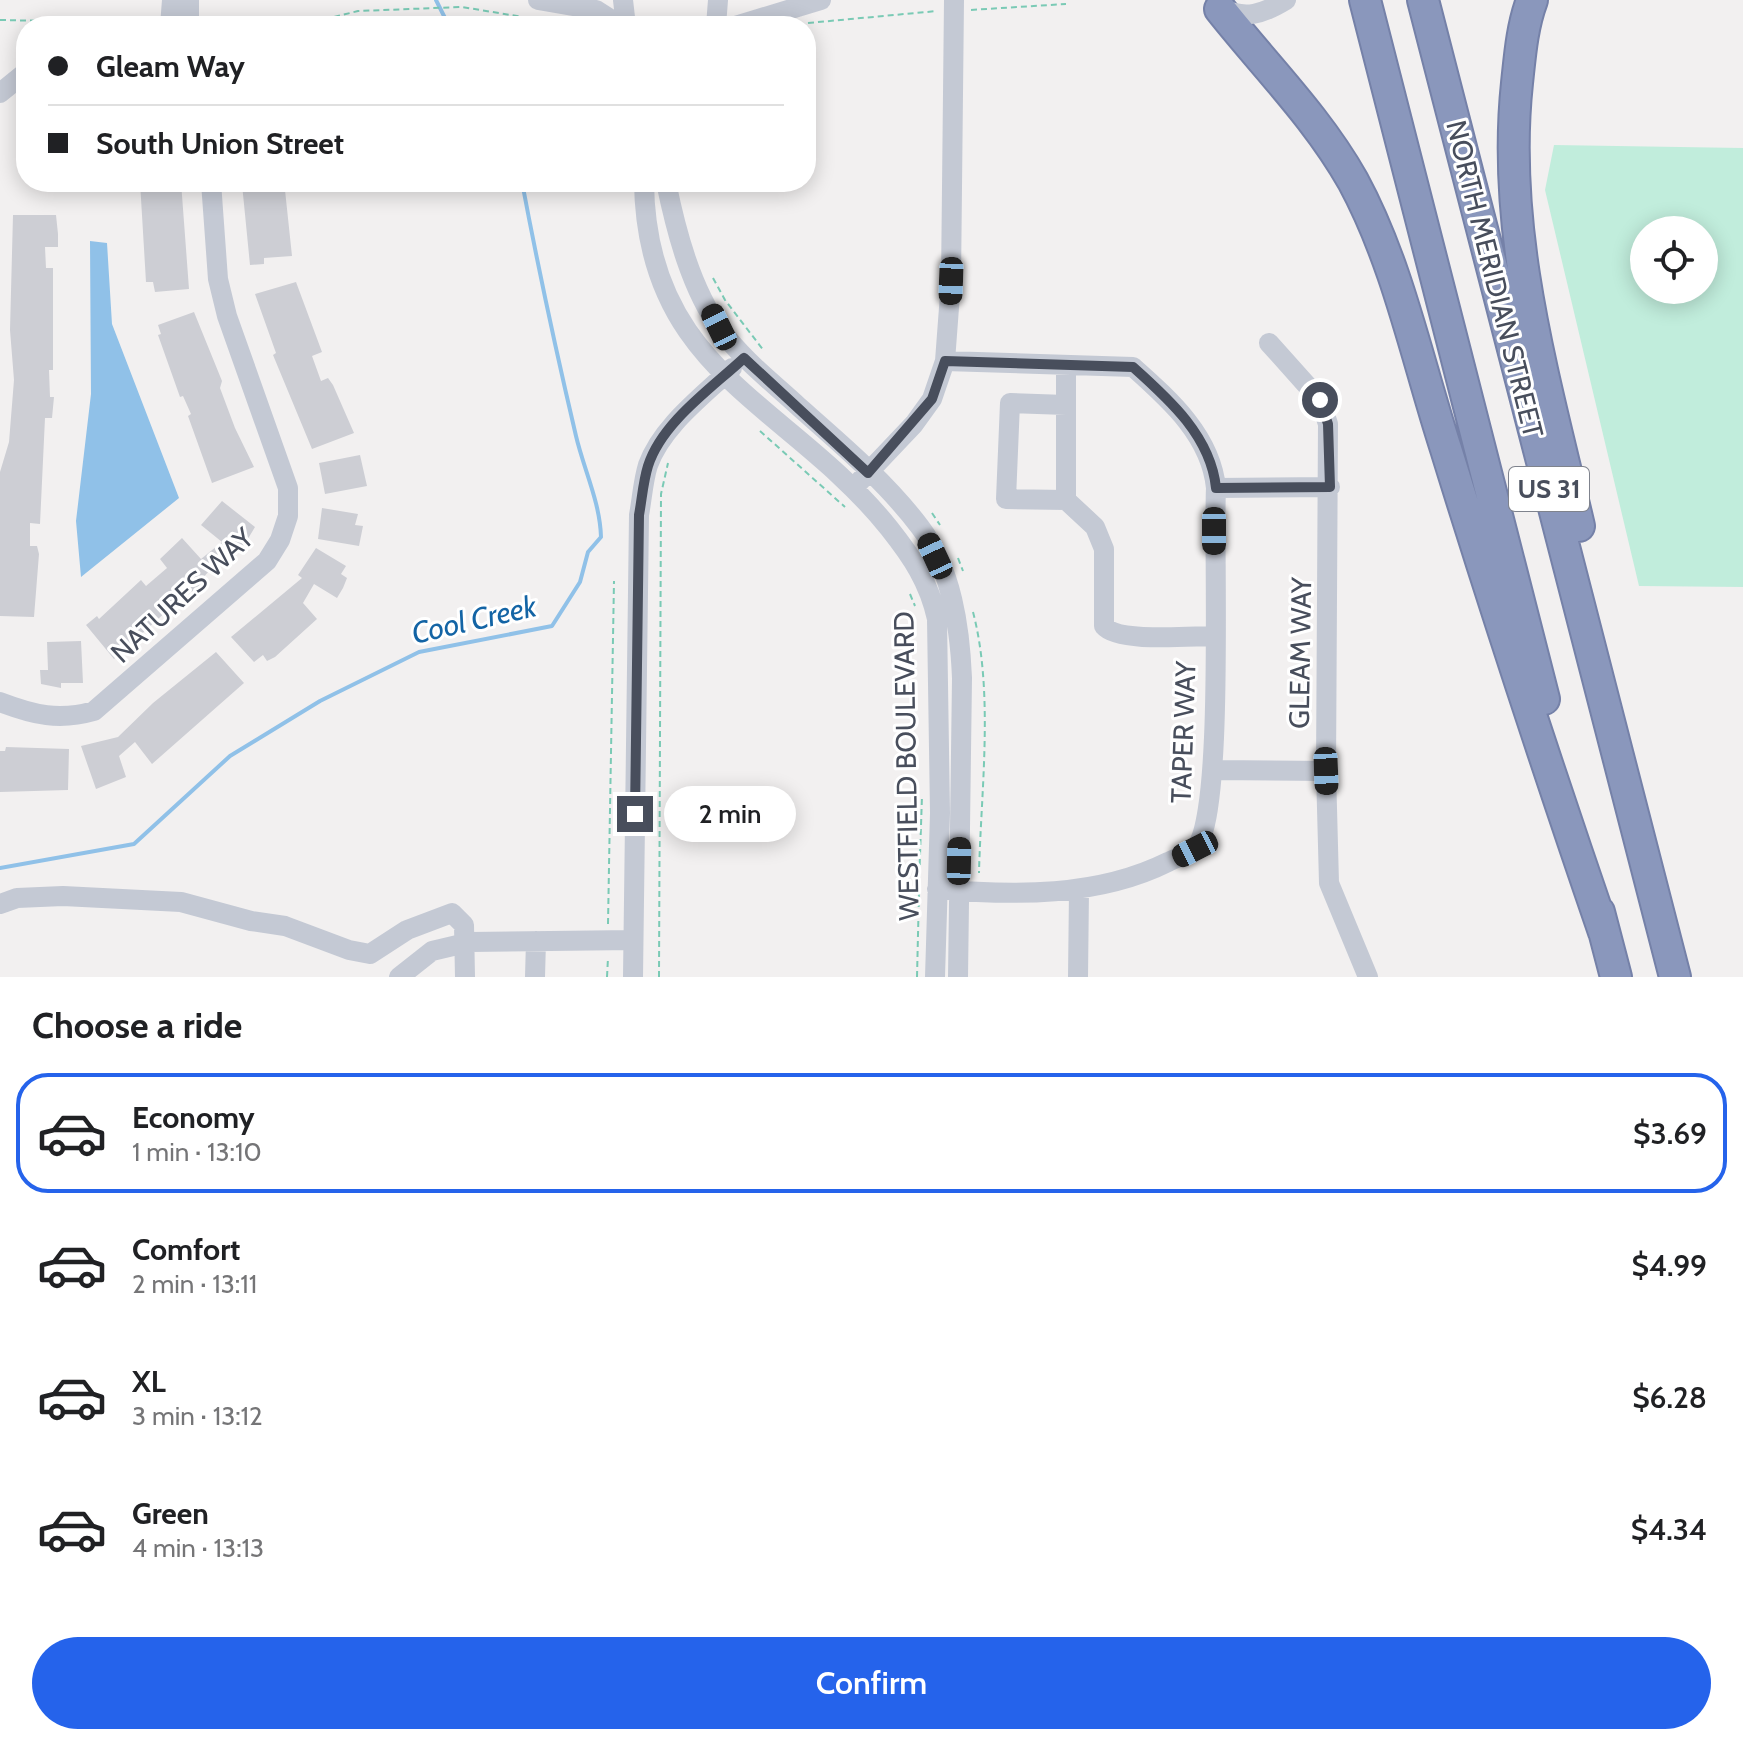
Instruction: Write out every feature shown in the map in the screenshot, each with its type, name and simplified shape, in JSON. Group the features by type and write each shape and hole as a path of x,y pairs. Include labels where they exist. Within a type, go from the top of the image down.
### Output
{"highway":[{"name":"NORTH MERIDIAN STREET","path":"1365,0 1616,977"},
{"name":"NORTH MERIDIAN STREET","path":"1423,0 1676,977"},
{"path":"1532,0 1522,34 1513,121 1516,227 1531,314 1625,720 1676,977"},
{"path":"1216,4 1327,140 1374,226 1426,376 1444,446 1526,707 1604,932"}],"street":[{"path":"538,0 596,10 606,16"},
{"path":"768,16 821,0"},
{"path":"1216,4 1256,15 1286,0"},
{"path":"849,497 932,399 945,361 951,281 954,5"},
{"path":"0,93 16,80"},
{"name":"NATURES WAY","path":"0,702 44,717 71,717 94,711 233,594 267,561 280,540 288,516 288,488 227,316 218,279 212,192"},
{"name":"WESTFIELD BOULEVARD","path":"645,192 653,258 678,318 723,377 916,562 932,594 937,619 940,813 935,977"},
{"name":"WESTFIELD BOULEVARD","path":"668,192 674,225 696,281 719,327 744,358 868,473 922,528 948,584 960,640 968,891 958,977"},
{"name":"GLEAM WAY","path":"1269,343 1320,400 1328,424 1326,771 1329,883 1368,977"},
{"path":"633,977 639,515 649,463 664,437 744,358"},
{"name":"TAPER WAY","path":"937,889 1079,891 1149,872 1195,849 1206,832 1213,770 1216,488 1214,464 1205,444 1160,391 1133,367 945,361"},
{"path":"1066,365 1066,500"},
{"path":"1066,405 1010,403 1006,499 1066,500 1095,527 1104,549 1104,626 1110,633 1214,636"},
{"path":"1216,488 1330,487"},
{"path":"1213,770 1326,771"},
{"path":"1078,977 1079,891"},
{"path":"0,904 17,898 63,896 181,902 251,921 285,926 349,950 370,954 407,930 452,913 464,925 465,977"},
{"path":"399,977 432,951 466,943 633,940"},
{"path":"535,977 536,941"}],"path":[{"path":"816,21 954,5 1066,4"},
{"path":"338,16 358,11 449,7 490,9 526,16"},
{"path":"711,274 725,300 767,354"},
{"path":"759,430 849,497"},
{"path":"659,977 661,494 669,459"},
{"path":"928,508 942,529"},
{"path":"955,552 964,577"},
{"path":"607,977 614,581"},
{"path":"910,593 919,617"},
{"path":"968,891 983,693 982,644 971,604"},
{"path":"917,977 922,794"}],"green space":[{"path":"1554,145 1743,148 1743,587 1639,586 1545,190"}],"water":[{"path":"90,241 107,243 112,324 179,498 81,577 76,521 91,394"}],"building":[{"path":"141,192 182,192 189,289 155,292 153,282 146,282"},
{"path":"243,192 285,192 292,256 264,258 264,264 250,265"},
{"path":"13,215 56,215 58,234 58,247 45,247 46,268 53,268 53,370 49,370 50,397 54,397 52,418 45,418 40,524 30,523 30,546 37,546 39,554 34,617 0,616 0,472 9,442 14,380 10,330"},
{"path":"296,282 322,352 312,356 321,381 328,378 333,385 354,433 312,449 273,355 276,353 255,294"},
{"path":"194,312 222,381 220,388 235,428 254,467 212,483 188,416 191,414 183,396 180,397 158,335 161,334 158,325"},
{"path":"360,455 367,486 325,494 319,463"},
{"path":"222,501 255,527 246,542 237,554 234,551 230,556 228,554 201,580 203,583 192,592 190,590 114,659 86,625 97,616 99,619 141,580 146,586 167,568 160,559 182,538 201,559 222,542 201,525"},
{"path":"322,508 358,514 355,525 363,526 359,546 318,539"},
{"path":"316,548 346,566 341,574 347,578 343,588 337,598 314,584 303,603 317,619 275,657 267,661 263,655 254,662 231,637 302,578 298,575"},
{"path":"81,641 83,683 61,683 61,688 41,684 40,670 48,670 47,642"},
{"path":"216,652 244,683 152,764 135,742 119,756 126,777 96,789 81,746 118,737 153,703"},
{"path":"6,747 69,749 68,790 0,792 0,751 5,751"}],"waterway":[{"name":"Cool Creek","path":"436,0 444,16"},
{"name":"Cool Creek","path":"0,868 134,844 230,756 320,701 419,652 552,626 580,582 588,552 601,537 598,511 561,372 524,192"}],"route":[{"path":"635,814 639,515 649,463 664,437 689,409 744,358 843,446 868,473 914,424 932,399 945,361 1133,367 1160,391 1205,444 1214,464 1216,488 1330,487 1328,424 1320,400"}]}
